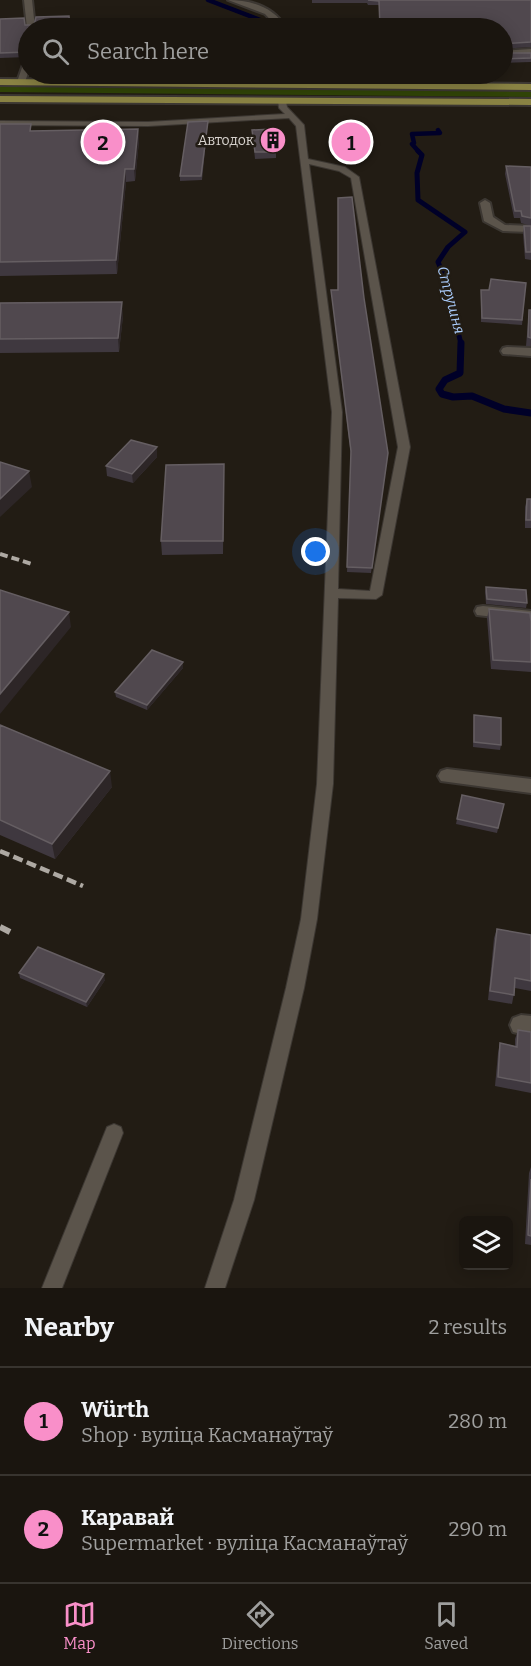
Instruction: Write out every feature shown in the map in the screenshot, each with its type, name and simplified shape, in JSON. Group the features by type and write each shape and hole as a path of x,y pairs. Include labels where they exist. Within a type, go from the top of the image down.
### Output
{"main road":[{"path":"0,82 18,82"},
{"path":"400,84 531,87"},
{"path":"0,99 531,102"}],"street":[{"path":"28,0 30,18"},
{"path":"232,0 271,13 277,18"},
{"path":"513,53 531,52"},
{"path":"485,203 488,219 503,228 531,229"},
{"path":"507,351 531,352"},
{"path":"483,611 531,616"},
{"path":"447,776 531,786"}],"lane":[{"path":"215,1288 244,1200 295,987 309,920 325,784 337,412 300,125 283,108 282,101"},
{"path":"0,123 148,124 290,116"},
{"path":"306,161 342,170 355,177 404,447 376,595 330,593"},
{"path":"52,1288 114,1133"}],"green space":[{"path":"0,86 531,91 531,97 0,92"}],"building":[{"path":"368,0 531,0 531,42 513,43 513,18 380,18 379,1"},
{"path":"69,16 69,18 36,18"},
{"path":"18,18 18,52 0,53 0,19"},
{"path":"513,53 531,53 531,58 513,59"},
{"path":"208,121 201,176 180,176 188,122"},
{"path":"0,124 31,124 30,131 138,129 134,169 125,169 116,260 0,262"},
{"path":"273,129 276,152 255,152 252,130"},
{"path":"506,166 531,167 531,218 522,216 521,211 515,211"},
{"path":"352,197 364,298 388,453 372,568 347,567 351,451 331,290 338,290 338,198"},
{"path":"524,226 531,226 531,252 526,252"},
{"path":"491,279 526,283 522,320 482,318 481,290 489,290"},
{"path":"122,302 118,338 0,339 0,303"},
{"path":"529,310 531,310 531,338 528,337"},
{"path":"131,440 157,447 132,474 106,466"},
{"path":"0,462 29,471 0,499"},
{"path":"224,464 223,541 161,541 166,465"},
{"path":"527,499 531,499 531,520 526,520"},
{"path":"486,587 526,590 527,603 487,599"},
{"path":"0,590 69,612 0,694"},
{"path":"489,609 530,613 531,662 493,660"},
{"path":"152,650 183,662 147,705 115,692"},
{"path":"474,715 501,718 501,745 474,742"},
{"path":"0,725 110,771 52,844 0,820"},
{"path":"462,795 504,804 498,828 457,819"},
{"path":"497,929 531,935 531,981 515,978 514,995 490,991"},
{"path":"38,947 104,974 86,1002 19,973"},
{"path":"518,1030 531,1032 531,1083 498,1077 500,1043 517,1047"},
{"path":"531,1179 531,1236 528,1235"}],"waterway":[{"name":"Струшня","path":"208,0 255,18"},
{"name":"Струшня","path":"419,152 412,144 414,143 412,134 440,133 438,130"},
{"name":"Струшня","path":"419,152 422,155 417,173 418,200 465,232 448,247 438,262 446,281 461,344"},
{"name":"Струшня","path":"461,344 460,373 445,380 439,389 442,394 453,397 472,396 504,409 531,413"}],"railway":[{"path":"0,554 32,564"},
{"path":"0,851 83,886"},
{"path":"0,927 10,932"}],"place":[{"name":"Автодок","path":"273,140"},
{"name":"Каравай","path":"103,142"},
{"name":"Würth","path":"351,142"}]}
